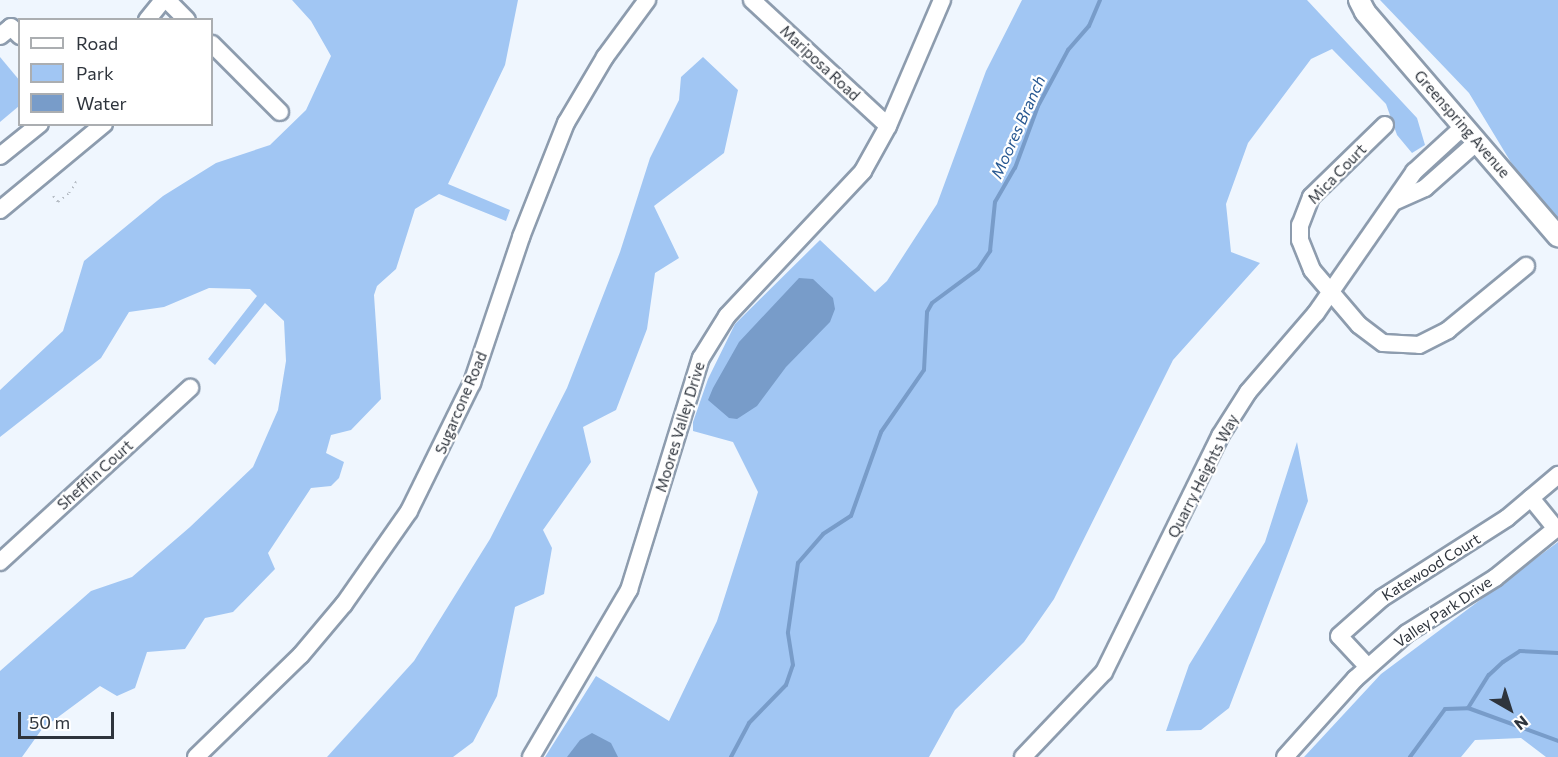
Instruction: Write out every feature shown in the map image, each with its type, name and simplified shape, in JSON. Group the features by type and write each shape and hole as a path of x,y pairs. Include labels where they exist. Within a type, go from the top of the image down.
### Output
{"main road":[{"name":"Greenspring Avenue","path":"1342,0 1362,6 1558,236"}],"street":[{"path":"149,18 165,0 185,18"},
{"name":"Sugarcone Road","path":"196,757 301,655 344,604 409,511 472,383 521,237 567,123 605,57 647,0"},
{"name":"Mariposa Road","path":"752,0 888,126"},
{"name":"Moores Valley Drive","path":"531,757 629,590 701,358 727,316 850,187 888,126 942,0"},
{"path":"0,36 11,27 18,34"},
{"path":"213,45 280,112"},
{"name":"Mica Court","path":"1385,125 1321,186 1304,209 1300,225 1305,255 1330,291 1371,336 1383,343 1407,347 1448,330 1526,266"},
{"path":"0,156 38,126"},
{"path":"0,210 102,126"},
{"name":"Quarry Heights Way","path":"1023,757 1104,672 1220,436 1248,392 1303,330 1357,249 1396,201 1414,172 1464,126"},
{"name":"Quarry Heights Way","path":"1396,201 1425,188 1477,142"},
{"name":"Shefflin Court","path":"0,562 190,388"},
{"name":"Katewood Court","path":"1368,667 1339,636 1382,598 1481,536 1558,475"},
{"path":"1531,498 1557,527"},
{"name":"Valley Park Drive","path":"1285,757 1368,667 1407,633 1495,578 1557,527"}],"path":[{"path":"53,196 58,202 69,193 75,183 73,179"}],"green space":[{"path":"292,0 518,0 505,65 448,184 510,210 506,221 439,194 415,209 396,269 377,286 374,295 381,399 351,430 331,435 326,453 344,462 339,478 331,486 311,488 268,553 275,569 233,612 205,618 185,649 147,652 135,688 117,696 100,686 42,729 22,757 0,757 0,671 91,591 132,577 190,527 253,467 278,410 286,361 284,321 265,303 215,365 208,359 257,296 250,289 209,288 164,307 129,312 101,358 0,437 0,390 63,331 84,261 163,196 216,163 270,145 306,110 331,56 311,21"},
{"path":"1022,0 1307,0 1417,118 1425,145 1412,153 1397,135 1386,104 1332,49 1311,59 1248,143 1226,204 1231,252 1260,263 1173,360 1054,599 1024,642 955,710 929,757 545,757 596,676 669,721 717,621 758,492 733,442 693,431 693,422 708,379 735,324 820,240 875,292 887,281 937,204 986,71"},
{"path":"1380,0 1558,0 1558,220 1515,169 1469,93"},
{"path":"0,57 18,79 18,107 0,122"},
{"path":"703,57 738,90 724,153 654,206 679,258 655,273 647,329 616,410 583,427 591,462 543,530 552,548 544,594 515,607 497,696 473,742 453,757 327,757 414,661 490,539 567,388 620,252 650,158 679,100 681,77"},
{"path":"1297,442 1308,501 1229,708 1201,730 1166,731 1189,665 1265,542"},
{"path":"1558,542 1558,757 1546,757 1521,738 1475,740 1461,757 1304,757 1381,674"}],"water":[{"path":"799,278 813,279 833,298 835,309 830,322 786,367 757,406 737,419 729,418 708,400 713,388 739,342"},
{"path":"592,733 611,743 618,757 567,757 580,740"}],"waterway":[{"name":"Moores Branch","path":"731,757 749,723 786,685 793,665 788,632 798,563 823,534 851,516 881,432 924,370 927,312 932,303 978,269 990,251 995,202 1015,168 1038,106 1068,50 1089,26 1100,0"},
{"path":"1410,757 1445,709 1468,708 1489,675 1503,662 1520,651 1558,653"},
{"path":"1468,708 1558,741"}]}
